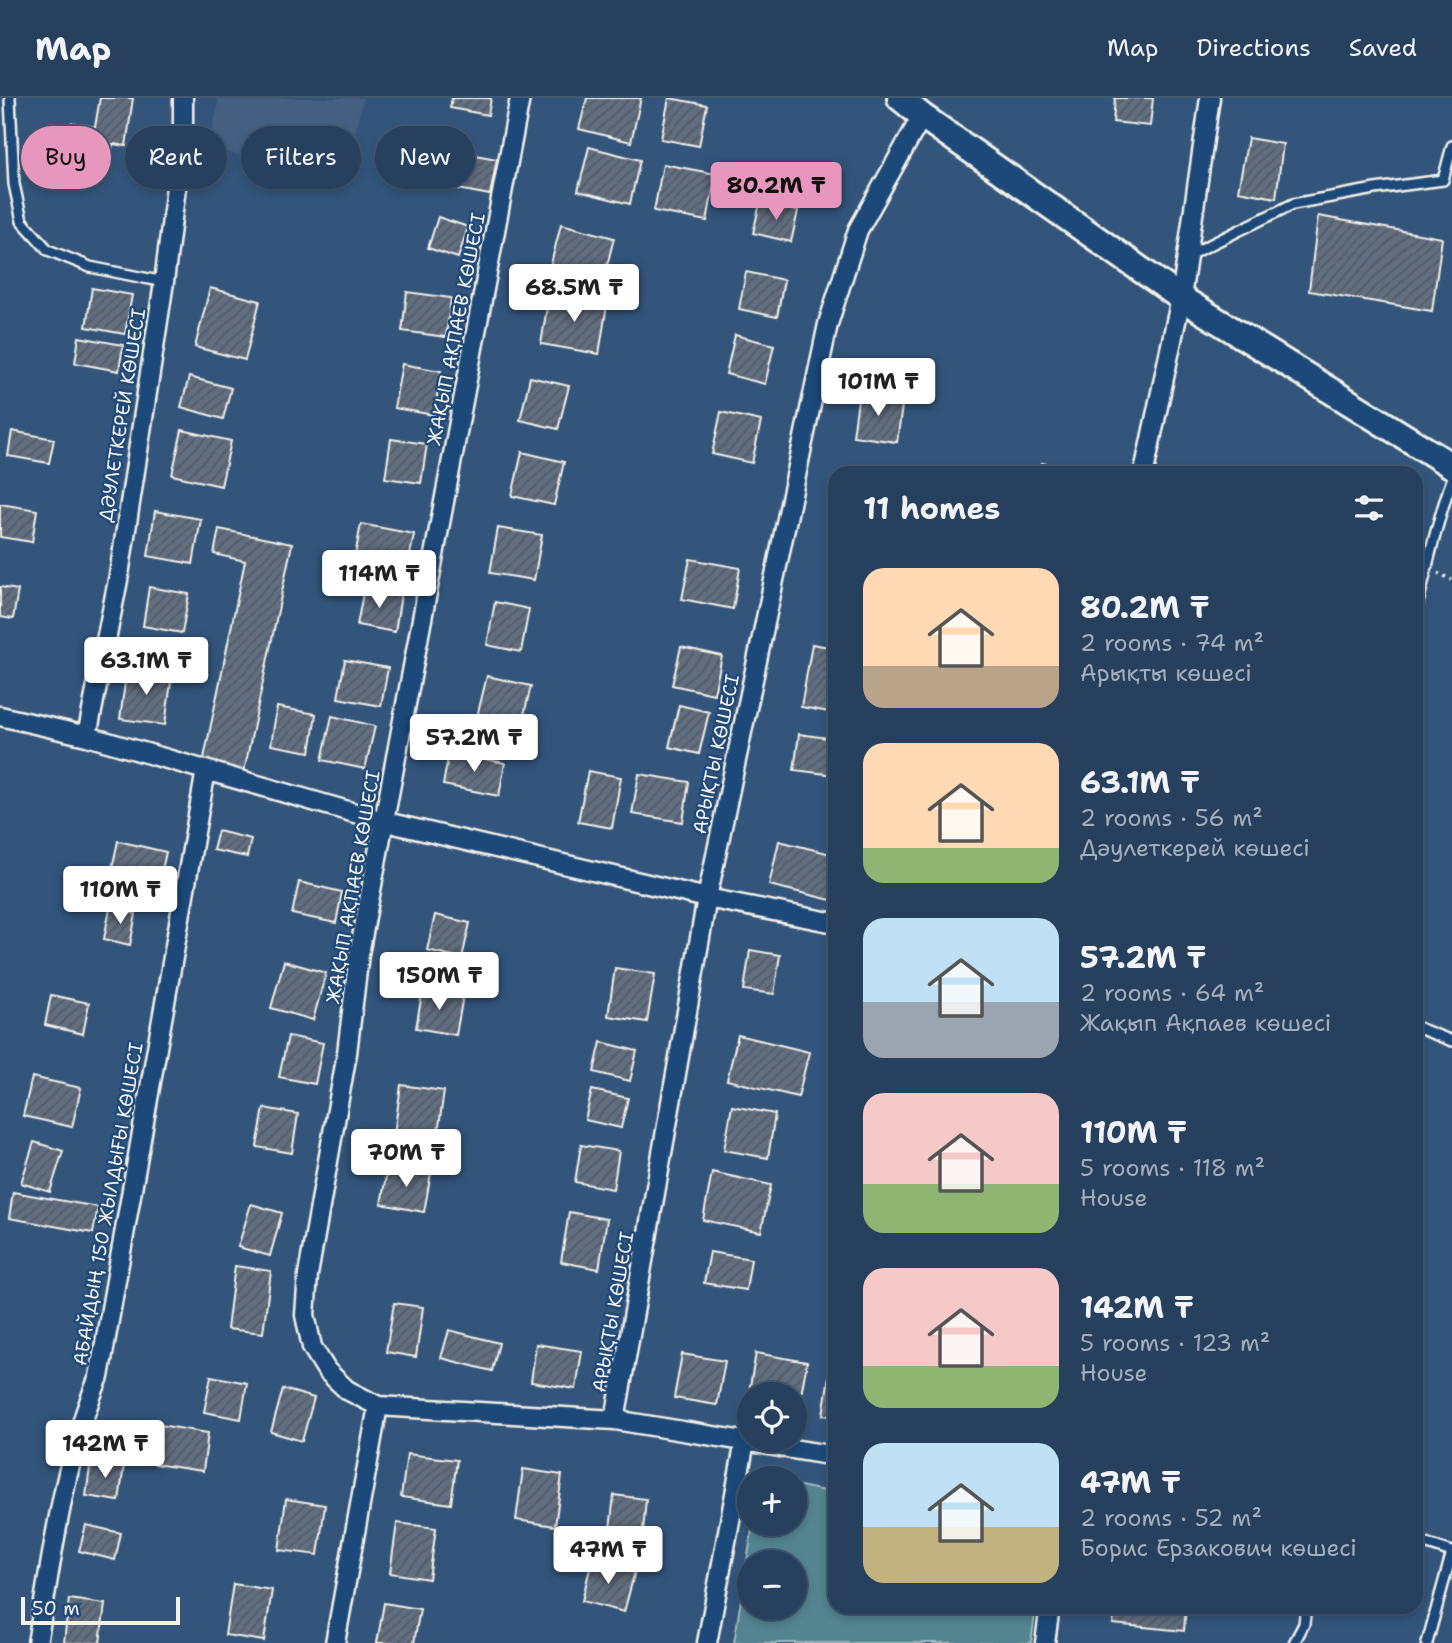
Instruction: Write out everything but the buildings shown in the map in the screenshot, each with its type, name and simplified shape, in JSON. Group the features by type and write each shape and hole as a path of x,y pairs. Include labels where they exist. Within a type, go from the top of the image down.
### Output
{"street":[{"name":"ДӘУЛЕТКЕРЕЙ КӨШЕСІ","path":"87,736 119,575 164,282 183,132 183,98"},
{"name":"ЖАҚЫП АҚПАЕВ КӨШЕСІ","path":"378,1406 347,1390 327,1371 312,1347 305,1315 308,1275 347,1053 359,954 386,822 520,98"},
{"path":"900,98 1181,298 1452,466"},
{"path":"1145,466 1181,298 1210,98"},
{"name":"АРЫҚТЫ КӨШЕСІ","path":"615,1420 707,898 828,324 858,229 922,116"},
{"path":"0,716 87,736 386,822 707,898 828,922"},
{"name":"АБАЙДЫҢ 150 ЖЫЛДЫҒЫ КӨШЕСІ","path":"37,1643 68,1472 83,1415 99,1377 206,769"},
{"path":"335,1643 378,1406 615,1420 737,1440"},
{"path":"807,1451 828,1455"},
{"path":"707,1643 743,1452"},
{"path":"1045,1643 1049,1614"}],"lane":[{"path":"10,98 13,184 22,221 48,250 90,267 164,282"},
{"path":"1187,256 1293,204 1443,180 1452,146"},
{"path":"1423,585 1438,519 1452,480"},
{"path":"1423,1030 1452,1041"},
{"path":"1423,1543 1452,1552 1427,1643"},
{"path":"1294,1643 1304,1624 1305,1614"}],"shaded area":[{"path":"219,98 363,98 357,126 241,126 241,156 227,152 227,126 213,126"}],"green space":[{"path":"807,1487 828,1492 828,1614 1035,1614 1031,1643 734,1643 738,1620 807,1620 807,1550 749,1550 751,1536 807,1536"}]}
